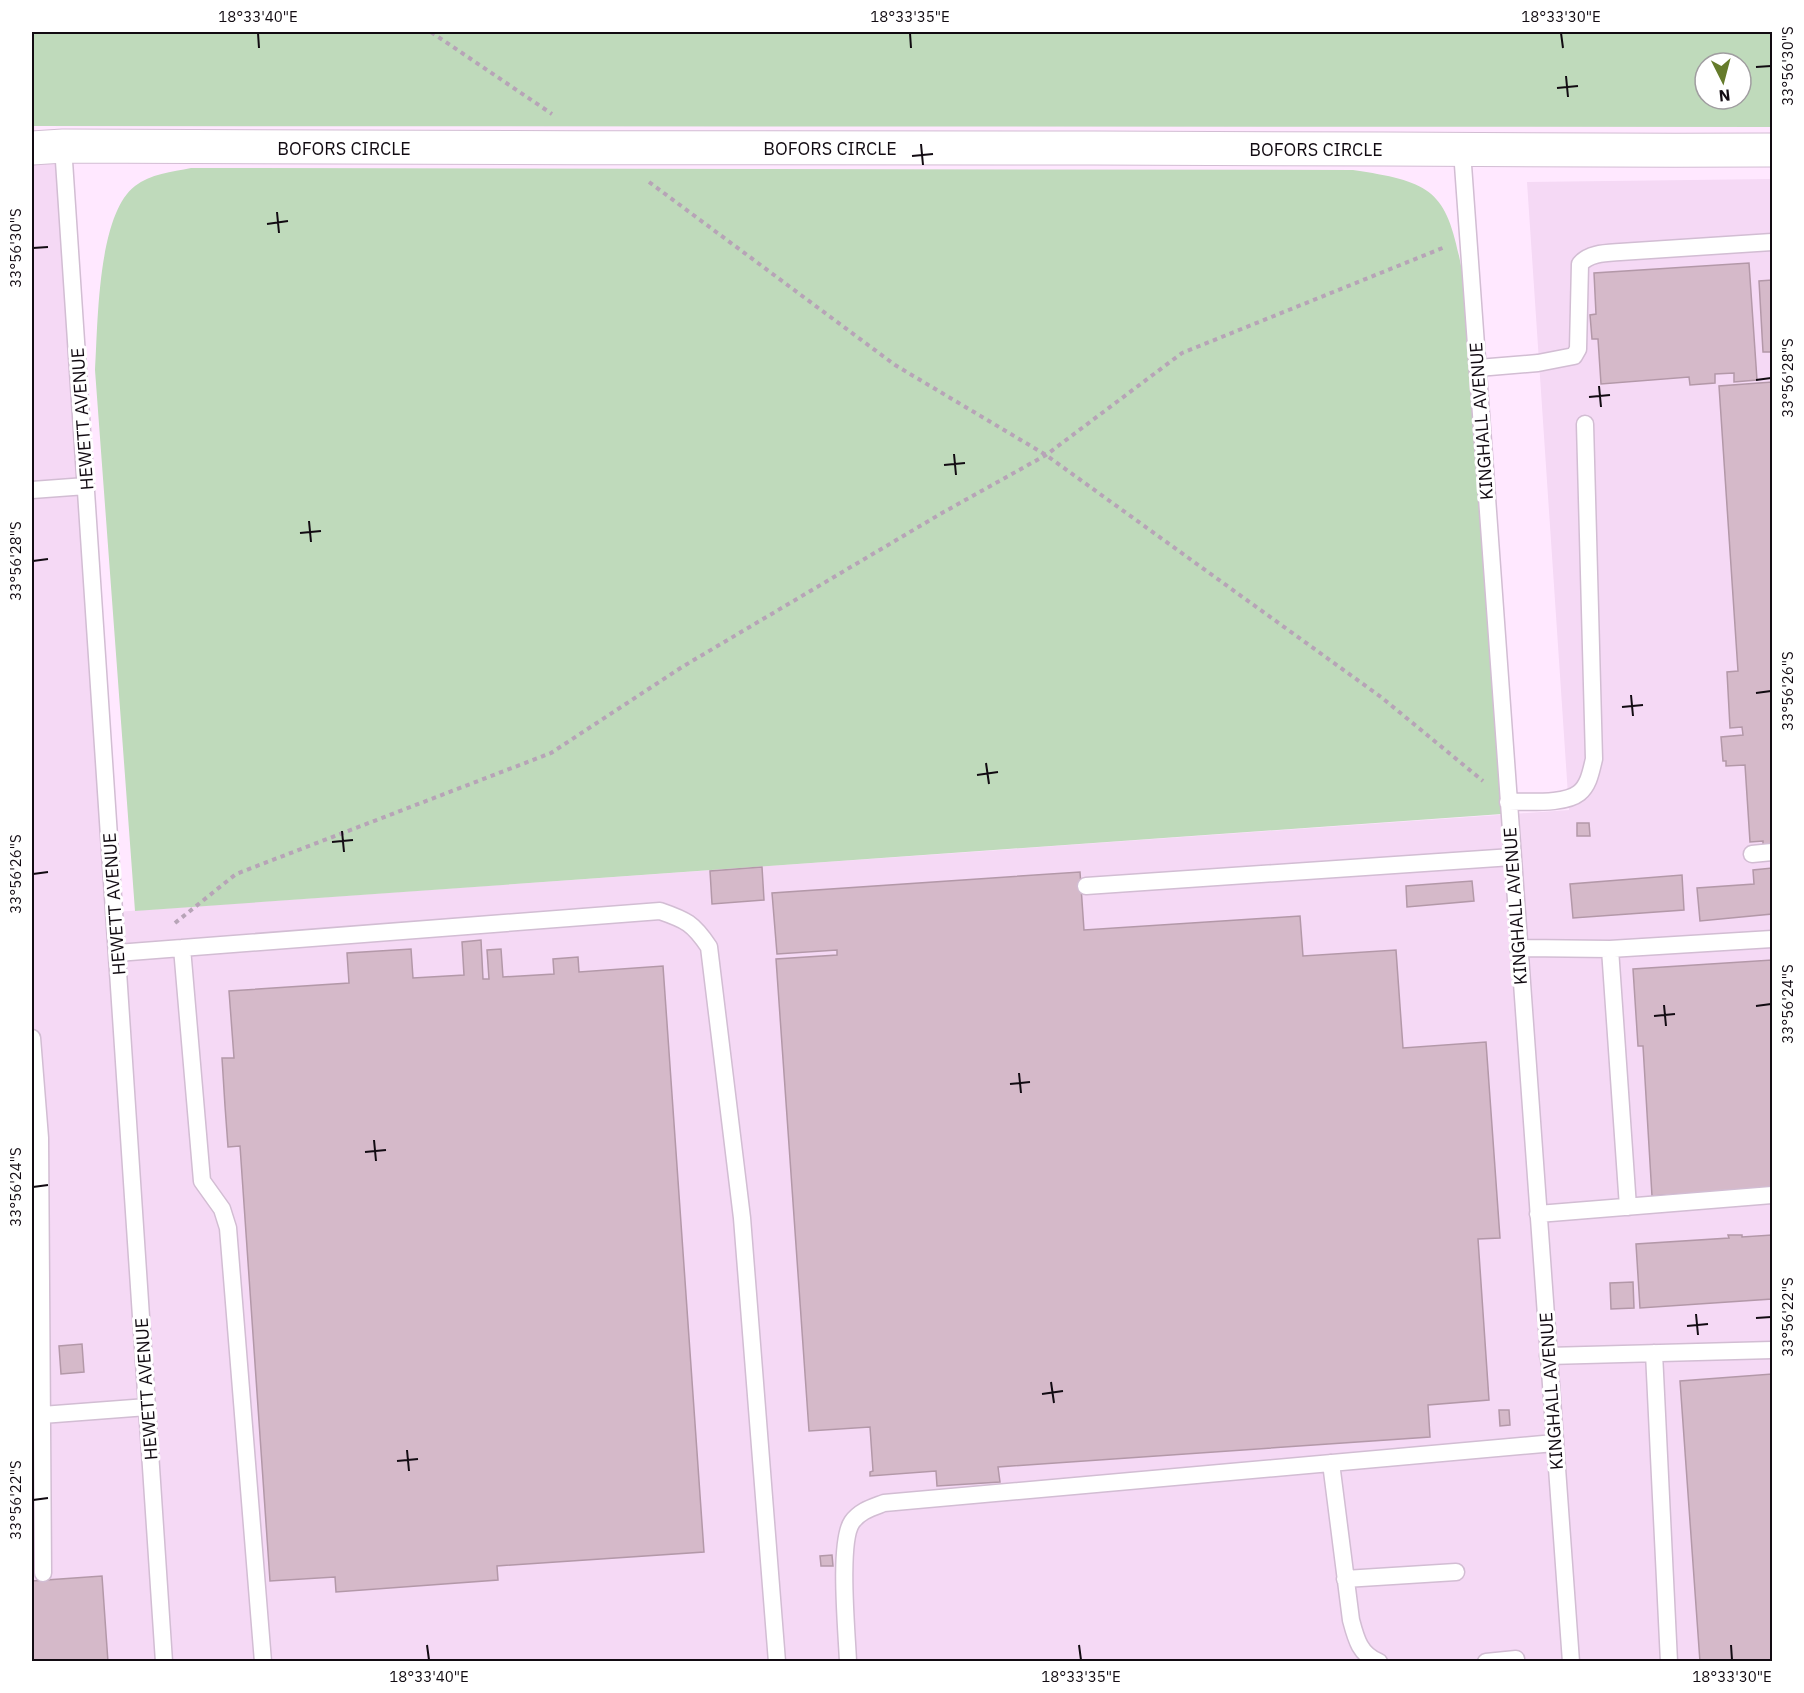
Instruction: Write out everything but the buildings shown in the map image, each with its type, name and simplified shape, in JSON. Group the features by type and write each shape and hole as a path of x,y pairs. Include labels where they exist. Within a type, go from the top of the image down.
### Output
{"street":[{"name":"BOFORS CIRCLE","path":"47,147 1773,150"}],"lane":[{"name":"HEWETT AVENUE","path":"47,147 86,486 164,1662"},
{"name":"KINGHALL AVENUE","path":"1462,151 1571,1662"},
{"path":"1478,368 1538,363 1574,356 1578,349 1580,264 1584,258 1620,252 1773,242"},
{"path":"1508,802 1554,801 1572,797 1580,793 1589,779 1594,759 1585,424"},
{"path":"32,490 86,486"},
{"path":"1752,854 1773,852"},
{"path":"1086,886 1512,857"},
{"path":"117,953 660,911 686,920 699,933 709,947 742,1218 777,1662"},
{"path":"1518,948 1610,949 1773,939"},
{"path":"182,948 202,1181 222,1209 228,1228 263,1662"},
{"path":"1610,949 1628,1207"},
{"path":"32,1038 40,1138 43,1573"},
{"path":"1538,1214 1773,1195"},
{"path":"1548,1356 1773,1350"},
{"path":"1654,1353 1669,1662"},
{"path":"42,1415 147,1407"},
{"path":"848,1662 845,1564 848,1531 851,1522 862,1511 884,1503 1554,1443"},
{"path":"1331,1463 1351,1620 1356,1640 1368,1658 1379,1662"},
{"path":"1345,1579 1456,1572"},
{"path":"1486,1662 1516,1659"}],"path":[{"path":"431,32 555,116"},
{"path":"603,148 895,365 1046,455 1381,697 1508,802"},
{"path":"139,951 236,874 551,753 682,668 942,513 1046,455 1182,352 1468,238"}],"shaded area":[{"path":"63,146 115,912 1569,810 1527,182 1772,179 1772,1661 32,1662 32,148"}],"green space":[{"path":"32,32 1772,32 1772,127 32,126"},
{"path":"191,168 1353,170 1402,179 1419,186 1432,195 1442,207 1450,223 1462,271 1502,814 135,911 95,370 99,300 106,245 122,200 135,186 147,179"}]}
